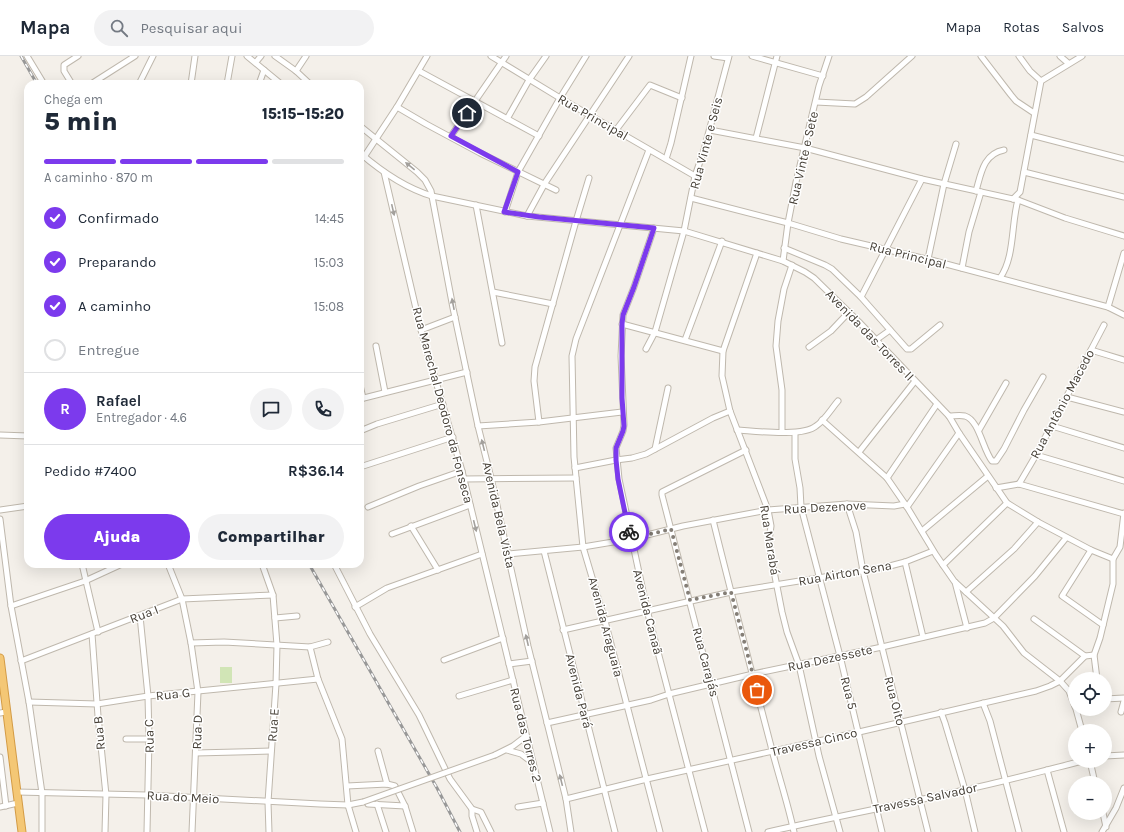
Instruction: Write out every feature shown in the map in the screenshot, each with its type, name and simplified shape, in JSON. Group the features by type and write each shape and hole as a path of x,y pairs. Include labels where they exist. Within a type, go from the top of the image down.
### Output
{"highway":[{"path":"0,658 3,712 17,792 22,832"}],"street":[{"path":"28,56 42,80"},
{"path":"70,80 64,71 64,66 78,56"},
{"path":"97,80 135,56"},
{"path":"141,80 153,56"},
{"path":"192,80 196,56"},
{"path":"228,80 232,56"},
{"path":"247,56 276,80"},
{"path":"256,62 261,56"},
{"path":"275,56 306,80"},
{"path":"296,71 306,56"},
{"path":"364,153 376,139 428,56"},
{"name":"Rua Principal","path":"491,56 560,98 695,176"},
{"path":"451,136 476,102 506,56"},
{"path":"507,119 546,56"},
{"path":"504,212 518,172 586,56"},
{"path":"527,216 545,183 629,56"},
{"path":"666,159 691,56"},
{"path":"714,56 729,57"},
{"path":"752,56 823,76"},
{"path":"756,138 777,56"},
{"name":"Rua Vinte e Sete","path":"783,261 788,223 816,102 829,56"},
{"path":"816,102 855,104 866,97 912,56"},
{"path":"981,56 1011,96 1034,113"},
{"path":"1019,56 1030,71 1040,81"},
{"path":"1060,56 1068,64"},
{"path":"1000,278 1005,271 1009,257 1015,200 1020,192 1040,81 1082,56"},
{"name":"Rua Vinte e Seis","path":"646,349 655,332 684,231 695,176 710,130 729,57"},
{"path":"260,80 264,70"},
{"path":"419,71 539,136"},
{"path":"616,130 650,85 682,98"},
{"path":"397,107 426,124 518,172 545,183 556,190"},
{"name":"Avenida Bela Vista","path":"364,129 418,172 429,186 432,196 478,426 532,661 566,799 571,832"},
{"path":"710,130 805,148 922,179 1015,200 1065,218 1124,236"},
{"path":"1031,135 1124,159"},
{"path":"928,259 944,184 956,144"},
{"name":"Avenida Araguaia","path":"649,150 576,339 572,356 574,468 583,546 605,621 660,832"},
{"path":"962,268 984,165 995,152 1004,150"},
{"name":"Avenida das Torres II","path":"364,157 404,185 432,196 527,216 684,231 722,241 792,265 814,278 859,322 949,416 1007,503"},
{"name":"Rua Marechal Deodoro da Fonseca","path":"384,172 421,330 453,437 503,638"},
{"path":"1024,172 1124,197"},
{"path":"539,422 534,370 589,178"},
{"path":"861,297 922,179"},
{"name":"Rua Principal","path":"691,198 788,223 841,239 928,259 1108,307 1124,315"},
{"path":"476,206 502,342"},
{"name":"Avenida Canaã","path":"654,228 623,315 623,431 616,448 616,460 618,479 630,539 705,832"},
{"path":"685,340 722,241"},
{"path":"784,248 832,269 861,297 907,349 910,349 940,325"},
{"name":"Rua Marabá","path":"757,253 723,351 722,376 730,411 768,510 770,526 769,547 787,632 799,665 824,776 840,832"},
{"path":"1108,307 1124,253"},
{"path":"782,432 782,390 776,346 778,321 784,289 792,265"},
{"path":"493,292 553,304"},
{"path":"809,347 831,331 849,312"},
{"path":"421,330 455,317"},
{"path":"622,324 723,351"},
{"name":"Rua Antônio Macedo","path":"1019,484 1052,426 1104,325"},
{"path":"876,340 890,330"},
{"path":"376,346 385,392"},
{"path":"1091,350 1124,360"},
{"path":"364,398 467,372"},
{"path":"949,416 966,417 979,430 987,454 992,461 996,461 1043,377"},
{"path":"859,452 915,381"},
{"path":"979,430 1006,383"},
{"path":"655,449 668,388"},
{"path":"1067,397 1124,412"},
{"path":"737,430 795,433 810,430 816,427 838,401"},
{"path":"364,430 443,404"},
{"path":"887,478 937,404"},
{"path":"574,468 632,458 646,454 713,418 730,411"},
{"path":"478,426 539,422 622,412"},
{"path":"822,420 887,478 922,531 933,551 954,581 1007,630 1024,653 1060,681 1068,690"},
{"path":"1052,426 1124,448"},
{"name":"Rua 5","path":"795,433 795,459 800,488 801,507 859,732 882,832"},
{"path":"906,506 959,433"},
{"path":"0,435 24,436"},
{"path":"364,466 453,437"},
{"name":"Rua Carajás","path":"746,450 662,492 663,502 732,760 749,832"},
{"path":"1036,455 1124,481"},
{"path":"368,507 419,486 462,472"},
{"path":"922,531 988,476"},
{"path":"464,479 576,478"},
{"path":"996,488 1019,484 1124,513 1120,547 1121,551 1113,559 1113,584 1094,654 1096,672"},
{"path":"943,565 1007,503 1066,538 1113,559"},
{"name":"Rua Dezenove","path":"508,554 544,551 630,539 713,520 768,510 847,504 906,506"},
{"name":"Rua Oito","path":"847,504 856,532 863,571 928,832"},
{"path":"392,534 470,505"},
{"path":"0,510 24,507"},
{"path":"0,519 11,606 42,793 42,832"},
{"path":"713,520 794,832"},
{"path":"966,592 1014,549 1038,522"},
{"path":"411,526 438,570"},
{"path":"994,618 1035,576 1066,538"},
{"path":"1091,550 1062,596 1103,625"},
{"name":"Avenida Pará","path":"544,551 563,630 616,832"},
{"name":"Rua Airton Sena","path":"563,630 690,600 777,584 863,571 905,562 933,551"},
{"path":"355,607 388,588 482,554"},
{"path":"905,562 923,637"},
{"path":"83,568 98,632"},
{"path":"11,606 85,581 113,568"},
{"name":"Rua D","path":"170,568 182,600 191,643 198,692 192,832"},
{"name":"Rua E","path":"263,568 273,594 277,645 276,684 268,802 270,832"},
{"path":"336,568 370,634 419,715 450,779 472,809 481,812 491,832"},
{"path":"954,581 967,628"},
{"name":"Rua I","path":"21,662 182,600 273,594"},
{"name":"Rua C","path":"140,616 148,696 149,739 147,832"},
{"path":"275,618 297,616"},
{"name":"Rua Dezessete","path":"547,723 627,704 651,700 669,694 753,674 967,628 984,623 994,618"},
{"path":"1034,619 1085,656"},
{"name":"Rua B","path":"92,634 106,795 105,832"},
{"path":"444,660 503,638"},
{"name":"Rua das Torres 2","path":"503,638 550,832"},
{"path":"191,643 224,642 310,647 328,642"},
{"path":"310,647 318,679 342,740 348,805 356,832"},
{"path":"1060,681 1085,656 1094,654"},
{"path":"509,664 532,661"},
{"name":"Rua G","path":"28,702 97,704 148,696 318,679"},
{"path":"459,696 512,680"},
{"name":"Travessa Cinco","path":"566,799 647,779 816,742 1036,691 1060,681"},
{"path":"1112,699 1124,700 1121,712"},
{"path":"983,703 990,721 1019,832"},
{"path":"941,712 965,790 974,832"},
{"name":"Rua do Meio","path":"17,792 147,795 348,805 362,802 495,755 506,750 526,736"},
{"path":"126,739 149,739"},
{"path":"506,750 521,754 534,763"},
{"path":"196,753 271,751"},
{"path":"378,751 387,784"},
{"path":"1112,756 1124,755"},
{"path":"0,757 6,806"},
{"name":"Travessa Salvador","path":"768,832 836,816 877,809 965,790 1068,765"},
{"path":"1047,770 1064,832"},
{"path":"347,786 387,784 395,786 405,806 413,832"},
{"path":"1102,832 1116,808 1124,788"},
{"path":"518,807 543,802"},
{"path":"0,807 18,803"},
{"path":"368,804 405,806"},
{"path":"377,804 386,832"},
{"path":"472,809 472,820 477,832"},
{"path":"1104,820 1106,827"}],"green space":[{"path":"220,667 232,667 232,683 220,683"}],"railway":[{"path":"21,56 35,80"},
{"path":"311,568 437,788 460,832"}],"way so far":[{"path":"629,532 630,539 671,529 690,600 731,592 757,690"}],"route":[{"path":"467,113 451,136 480,153 518,172 504,212 527,216 654,228 623,315 622,324 622,412 624,426 616,448 616,460 618,479 629,532"}]}
